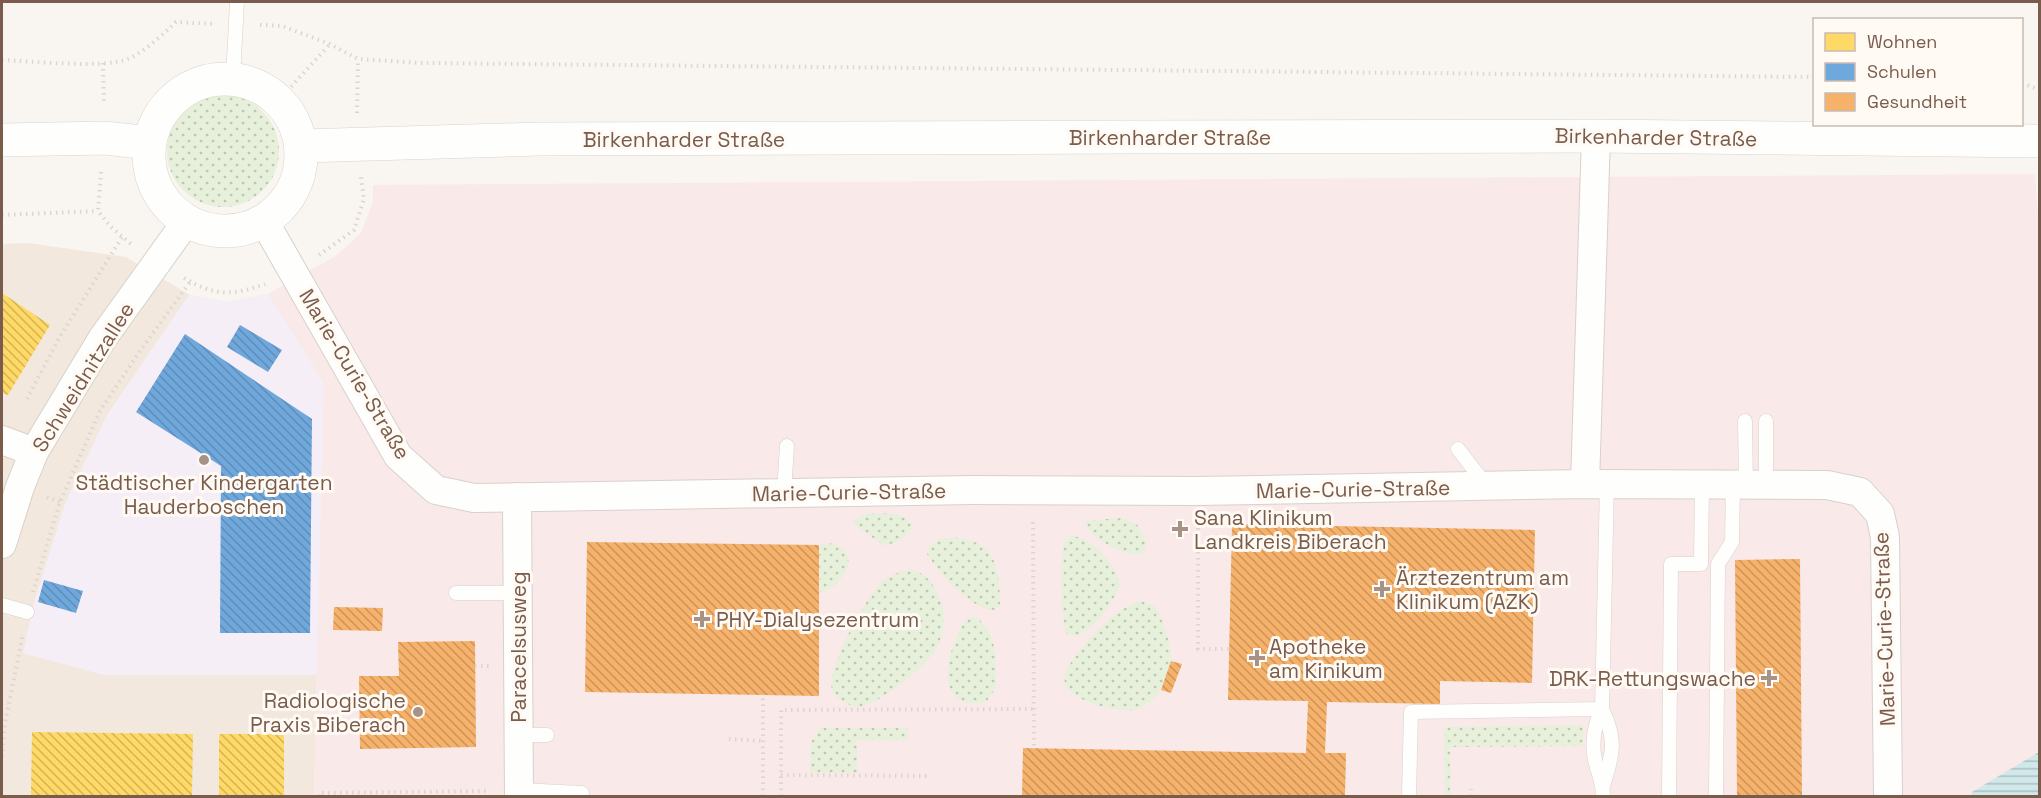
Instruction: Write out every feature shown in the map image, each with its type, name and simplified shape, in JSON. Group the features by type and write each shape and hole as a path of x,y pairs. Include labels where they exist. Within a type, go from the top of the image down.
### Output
{"main road":[{"path":"233,78 258,85 279,100 294,121 301,146 301,168 294,189 281,207 264,221 246,229 225,231 205,229 186,222 168,207 155,188 149,166 149,143 156,121 169,101 188,87 210,79 233,78"},
{"name":"Birkenharder Straße","path":"301,146 540,139 1596,136 2040,141"},
{"path":"2,140 105,138 149,143"}],"street":[{"path":"1596,136 1596,484"},
{"name":"Marie-Curie-Straße","path":"264,221 398,456 436,490 474,498 784,492 1198,491 1596,484 1827,485 1860,492 1880,514 1884,537 1888,796"},
{"name":"Schweidnitzallee","path":"2,544 34,452 102,339 186,222"},
{"path":"3,441 34,452"},
{"name":"Paracelsusweg","path":"517,496 519,793"}],"lane":[{"path":"233,78 237,2"},
{"path":"1745,421 1748,485"},
{"path":"1716,796 1718,564 1732,542 1766,421"},
{"path":"784,492 787,446"},
{"path":"1458,449 1487,486"},
{"path":"1596,484 1602,709 1595,726 1594,758 1603,791"},
{"path":"1701,564 1702,485"},
{"path":"1669,796 1671,564 1718,564"},
{"path":"456,593 518,593"},
{"path":"2,605 27,612"},
{"path":"1409,796 1411,712 1602,709"},
{"path":"519,735 547,735"},
{"path":"519,793 582,793"}],"path":[{"path":"2,60 103,63 127,59 156,40 176,22 282,26 330,44 358,59 422,63 1813,77"},
{"path":"279,100 330,44"},
{"path":"103,63 105,138 98,211 122,237 158,262 202,289 229,293 246,291 294,272 354,230 364,199 357,144 358,59"},
{"path":"2023,83 2040,90"},
{"path":"2,215 98,211"},
{"path":"3,441 58,340 122,237"},
{"path":"2,757 5,723 27,612 60,502 100,411 190,282"},
{"path":"1033,491 1034,748"},
{"path":"1198,491 1198,649 1229,649"},
{"path":"762,796 763,695"},
{"path":"781,796 781,710 1034,709"},
{"path":"729,739 763,741"},
{"path":"781,775 930,776"},
{"path":"1472,789 1472,796"},
{"path":"319,796 319,793 519,793"}],"shaded area":[{"name":"Sana Klinikum Landkreis Biberach","path":"2035,174 2040,243 2039,796 314,796 324,383 268,294 336,256 361,233 373,202 373,185"},
{"path":"28,243 126,257 190,295 226,302 268,294 324,383 314,796 2,796 2,244"},
{"name":"Städtischer Kindergarten Hauderboschen","path":"268,294 324,383 317,675 104,675 23,653 34,603 65,504 107,415 189,295 226,302"}],"green space":[{"path":"223,95 245,99 263,111 275,129 279,151 275,173 263,191 245,203 223,207 201,203 183,191 171,173 167,151 171,129 183,111 201,99"},
{"path":"865,514 899,515 910,522 913,527 903,539 885,546 854,525 853,522"},
{"path":"1117,518 1139,526 1146,543 1145,552 1131,554 1113,548 1086,526 1086,521"},
{"path":"1074,536 1090,543 1103,554 1114,569 1120,585 1099,619 1083,633 1075,636 1067,635 1065,628 1061,576 1064,545"},
{"path":"951,537 975,542 991,555 999,584 1000,606 996,610 977,604 957,590 927,554 932,544"},
{"path":"828,543 842,548 846,552 848,562 840,580 820,594 819,545"},
{"path":"910,569 927,578 941,602 944,622 937,648 924,664 889,693 866,705 857,707 845,703 832,689 835,665 841,650 874,591 891,576"},
{"path":"1139,601 1154,605 1169,641 1171,662 1160,690 1145,706 1130,710 1097,705 1076,696 1069,690 1064,679 1070,664 1105,623"},
{"path":"971,617 979,619 990,633 995,650 996,688 986,702 971,703 960,700 953,693 949,683 949,660 953,647 962,625"},
{"path":"1583,725 1583,746 1450,747 1450,796 1445,796 1444,727"},
{"path":"820,728 908,728 908,740 857,740 857,773 810,772 810,744"}],"water":[{"path":"2039,752 2039,796 1971,796 1972,792"}],"building: Wohnen":[{"path":"2,293 50,325 8,395 2,393"},
{"path":"32,732 193,734 192,796 31,796"},
{"path":"219,734 284,734 284,796 219,796"}],"building: Schulen":[{"path":"240,325 282,350 268,372 227,347"},
{"path":"185,334 312,419 310,633 220,633 221,466 136,412"},
{"path":"44,580 83,591 76,613 38,602"}],"building: Gesundheit":[{"name":"Ärztezentrum am Klinikum (AZK)","path":"1232,524 1535,530 1532,683 1440,681 1440,704 1327,702 1325,753 1346,753 1345,796 1022,796 1023,748 1306,753 1308,701 1228,700"},
{"name":"PHY-Dialysezentrum","path":"587,542 819,545 819,696 585,692"},
{"name":"DRK-Rettungswache","path":"1800,559 1802,796 1737,796 1735,560"},
{"path":"334,607 383,608 382,631 333,630"},
{"name":"Radiologische Praxis Biberach","path":"475,641 476,747 360,749 359,676 399,676 398,642"},
{"path":"1171,661 1182,664 1171,693 1161,690"}],"place":[{"name":"Städtischer Kindergarten Hauderboschen","path":"204,460"},
{"name":"Sana Klinikum Landkreis Biberach","path":"1180,529"},
{"name":"Ärztezentrum am Klinikum (AZK)","path":"1382,589"},
{"name":"PHY-Dialysezentrum","path":"702,619"},
{"name":"Apotheke am Kinikum","path":"1257,658"},
{"name":"DRK-Rettungswache","path":"1769,678"},
{"name":"Radiologische Praxis Biberach","path":"418,712"}]}
